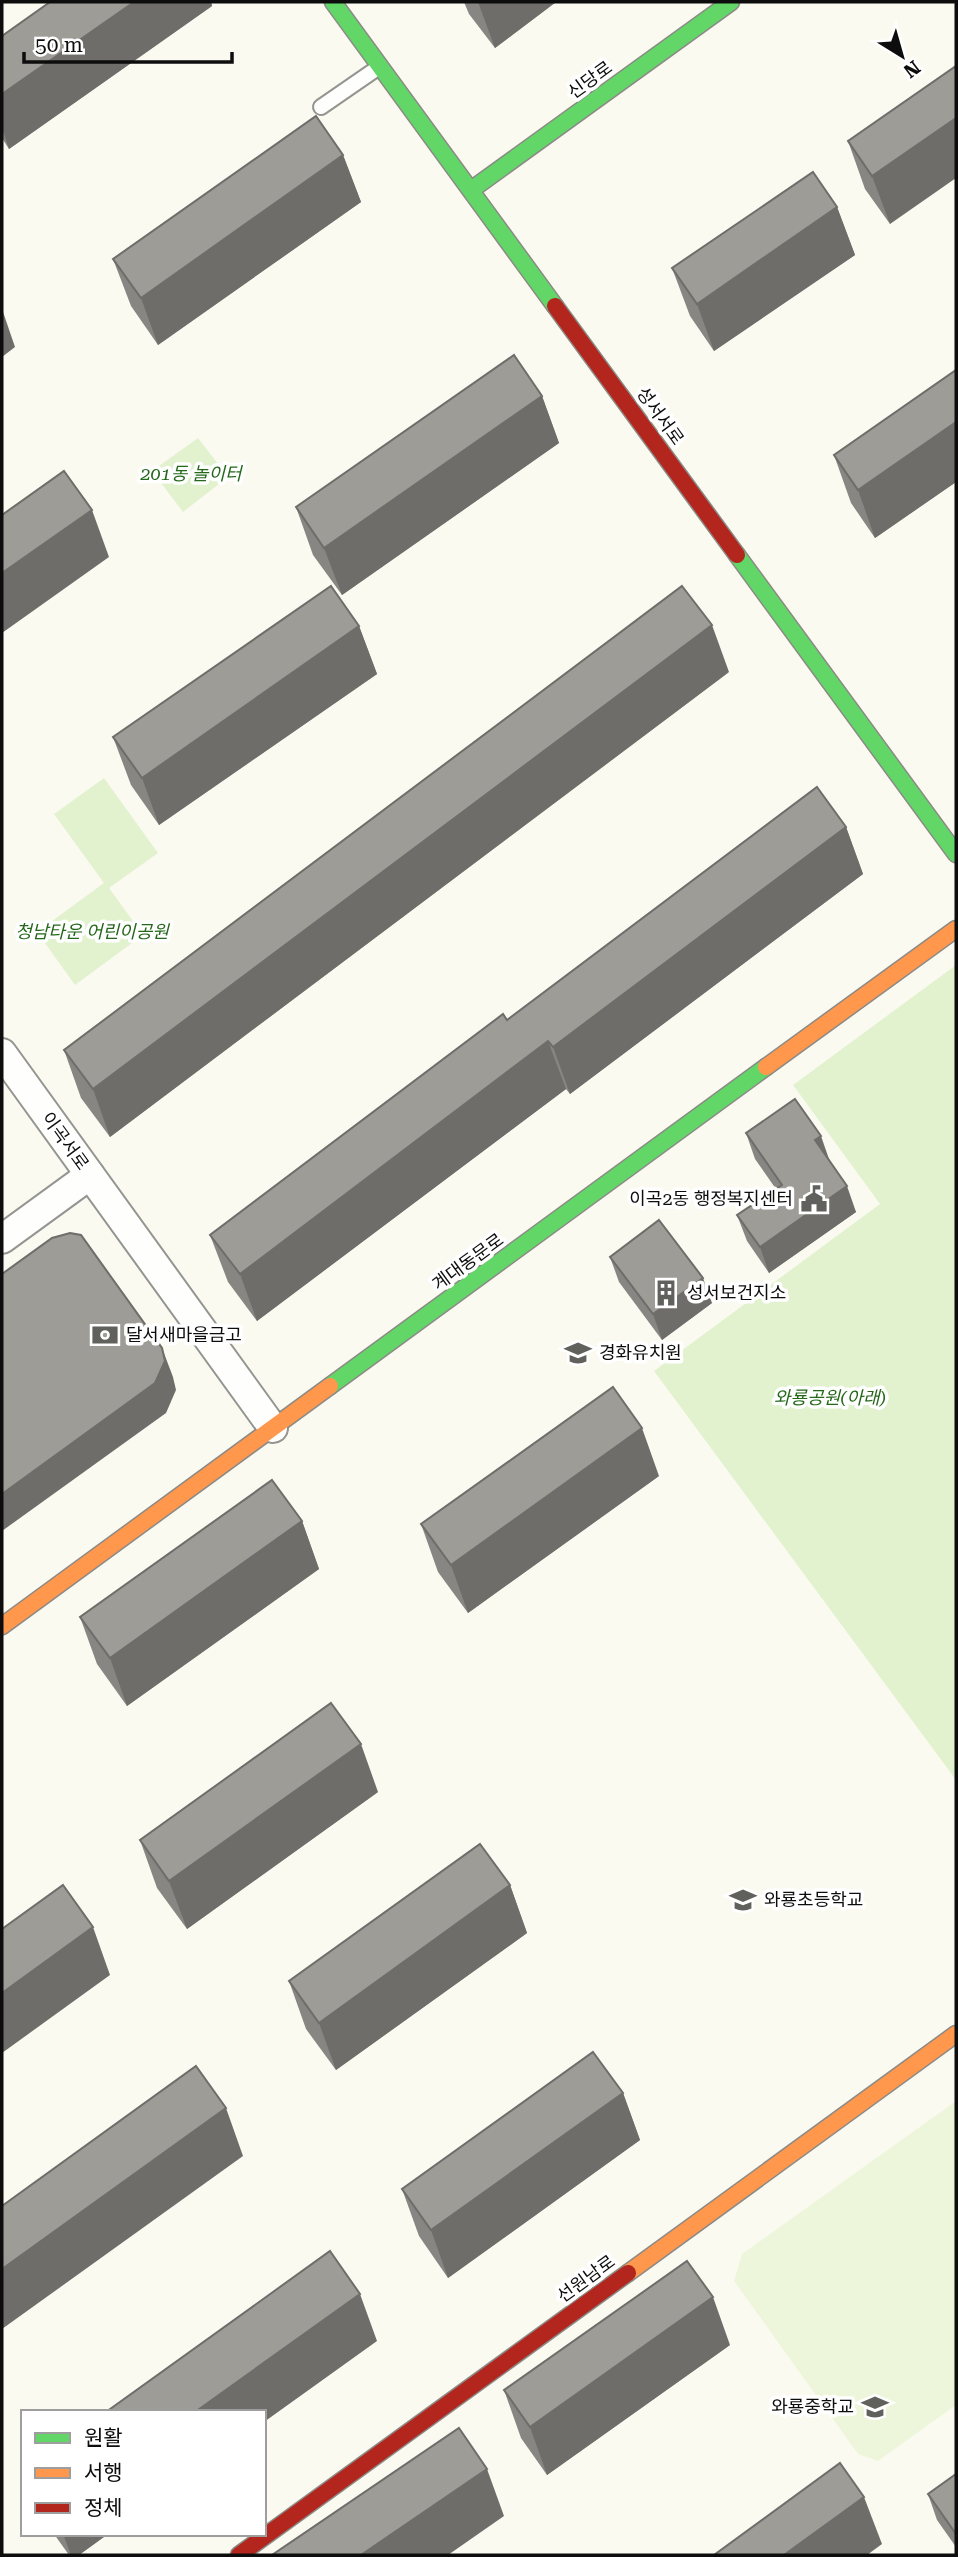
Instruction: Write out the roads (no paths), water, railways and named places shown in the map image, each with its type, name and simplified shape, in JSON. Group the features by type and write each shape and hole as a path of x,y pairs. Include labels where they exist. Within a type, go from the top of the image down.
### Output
{"main road":[{"name":"성서서로","path":"333,2 956,854"},
{"name":"신당로","path":"471,190 731,2"},
{"name":"계대동문로","path":"2,1626 956,929"},
{"name":"선원남로","path":"266,2535 956,2034"},
{"name":"선원남로","path":"239,2555 265,2536"}],"street":[{"name":"이곡서로","path":"2,1053 90,1175 2,1238"},
{"path":"90,1175 273,1428"}],"lane":[{"path":"321,107 380,66"}],"place":[{"name":"이곡2동 행정복지센터","path":"814,1199"},
{"name":"성서보건지소","path":"666,1293"},
{"name":"달서새마을금고","path":"105,1335"},
{"name":"경화유치원","path":"578,1353"},
{"name":"와룡초등학교","path":"743,1900"},
{"name":"와룡중학교","path":"875,2407"}],"park label":[{"name":"201동 놀이터","path":"191,474"},
{"name":"청남타운 어린이공원","path":"92,932"},
{"name":"와룡공원(아래)","path":"830,1398"}]}
